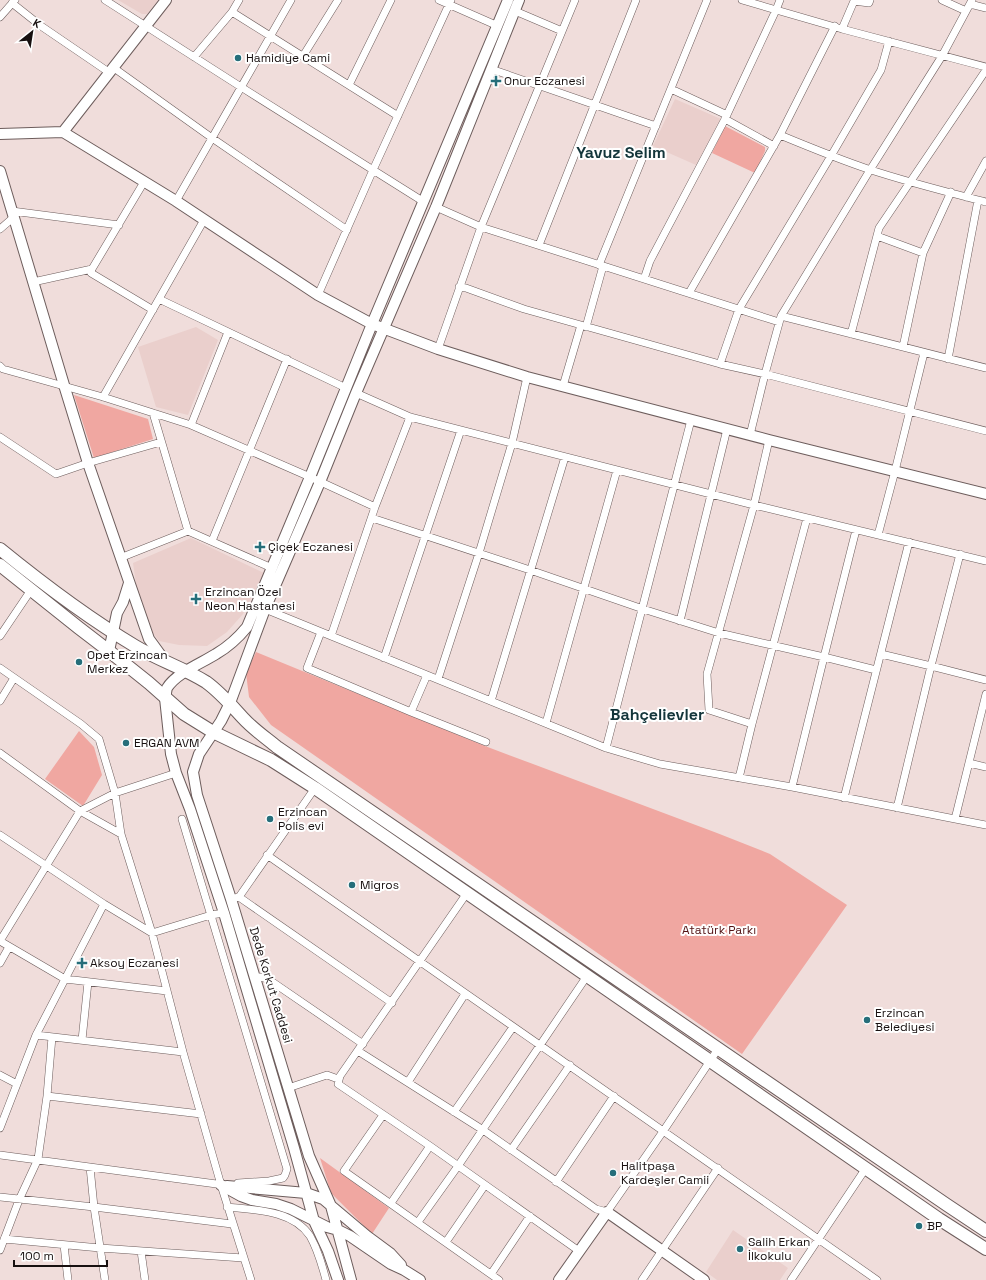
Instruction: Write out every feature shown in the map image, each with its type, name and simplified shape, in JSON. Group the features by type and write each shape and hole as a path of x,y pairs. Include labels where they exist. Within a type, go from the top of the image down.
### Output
{"main road":[{"path":"63,132 166,0"},
{"path":"165,698 167,689 174,680 217,654 236,640 247,627 508,0"},
{"name":"Dede Korkut Caddesi","path":"351,1280 343,1255 331,1206 309,1156 255,978 235,898 197,795 193,772 199,754 221,721 230,703 265,609 436,207 519,0"},
{"path":"0,134 63,132 176,201 318,295 372,324 438,350 528,378 986,494"},
{"path":"0,171 88,463 149,639 165,661"},
{"path":"0,549 77,608 112,632 137,647 206,682 230,703 244,719 277,748 985,1230"},
{"path":"0,565 109,651 184,714 213,732 271,760 315,788 710,1061 986,1249"},
{"path":"109,651 117,613 123,602 129,583"},
{"name":"Dede Korkut Caddesi","path":"165,698 171,754 176,773 190,809 224,913 294,1148 314,1221 328,1251 338,1280"},
{"path":"221,1185 306,1193 323,1199 390,1253 404,1270"},
{"path":"221,1185 241,1196 291,1209 327,1227 338,1230 363,1244 391,1264 420,1280"},
{"path":"559,1280 607,1212 704,1280"},
{"path":"343,1255 349,1246 357,1243 363,1244"}],"street":[{"path":"105,0 424,202"},
{"path":"194,57 232,12 239,0"},
{"path":"176,201 291,0"},
{"path":"302,56 338,0"},
{"path":"349,85 391,0"},
{"path":"439,0 450,2 498,26"},
{"path":"438,350 481,226 575,0"},
{"path":"540,246 636,0"},
{"path":"563,386 601,266 707,0"},
{"path":"743,0 986,69 879,228 851,334"},
{"path":"644,278 650,261 726,117 780,0"},
{"path":"689,293 774,146 854,1 869,3 870,0"},
{"path":"942,0 966,11"},
{"path":"0,17 14,2 40,26 112,70 347,230"},
{"path":"318,295 450,2"},
{"path":"750,435 780,319 870,170 942,56 971,2 986,8"},
{"path":"514,11 562,31"},
{"path":"232,12 398,116"},
{"path":"720,364 739,309 882,70 888,41"},
{"path":"491,69 656,126"},
{"path":"671,89 726,117 774,146"},
{"path":"780,135 870,170 986,202"},
{"path":"966,197 986,161"},
{"path":"144,182 92,268 91,273 153,310"},
{"path":"903,347 923,254 951,192"},
{"path":"948,359 978,200"},
{"path":"436,207 481,226 540,246 739,309 851,334 986,368"},
{"path":"0,229 13,214 119,225"},
{"path":"103,397 204,220"},
{"path":"877,236 923,254"},
{"path":"33,282 92,268"},
{"path":"459,287 466,288 524,309 720,364 765,374 986,431"},
{"path":"159,299 346,388"},
{"path":"191,425 228,332"},
{"path":"878,535 924,353"},
{"path":"212,541 287,359"},
{"path":"1,369 64,385 191,425 375,507"},
{"path":"438,679 479,553 512,443 528,378"},
{"path":"356,393 410,417 674,485 986,561"},
{"path":"153,413 188,532"},
{"path":"331,636 375,507 410,417"},
{"path":"606,748 691,420"},
{"path":"680,621 727,429"},
{"path":"384,658 461,430"},
{"path":"0,437 56,474 161,442"},
{"path":"752,724 709,710 707,674 754,505 769,440"},
{"path":"491,701 565,457"},
{"path":"546,723 617,470"},
{"path":"372,518 530,570 642,610 719,633 876,670"},
{"path":"739,778 807,518"},
{"path":"792,787 856,530"},
{"path":"120,558 188,532 272,568"},
{"path":"844,798 909,542"},
{"path":"897,808 960,554"},
{"path":"0,636 31,590"},
{"path":"265,609 606,748 660,764 792,787 986,825"},
{"path":"321,632 307,668 486,742"},
{"path":"881,654 986,680"},
{"path":"0,668 81,724 99,739 115,793 122,834 152,933 183,1052 227,1207 250,1280"},
{"path":"411,712 427,675"},
{"path":"0,701 14,678"},
{"path":"955,820 969,763 984,713 986,694"},
{"path":"0,753 80,811 122,834"},
{"path":"969,763 986,767"},
{"path":"167,991 65,979 0,941 80,811 115,793 176,773"},
{"path":"315,788 235,898 392,1003"},
{"path":"0,1155 221,1185 269,1181 283,1178 287,1169 182,818"},
{"path":"0,835 46,867 152,933 211,915 224,913"},
{"path":"267,855 420,963 664,1130 873,1279"},
{"path":"467,893 420,963 338,1079 338,1086 430,1146 579,1251"},
{"path":"0,1128 36,1035 104,904"},
{"path":"0,963 9,947"},
{"path":"418,1222 541,1046 587,976"},
{"path":"255,978 260,977 268,979 363,1044"},
{"path":"82,1040 88,982"},
{"path":"408,1082 466,994"},
{"path":"454,1112 513,1027"},
{"path":"36,1035 183,1052"},
{"path":"0,1250 19,1200 38,1159 47,1096 52,1037"},
{"path":"358,1051 483,1130 596,1209 607,1212 718,1049"},
{"path":"511,1150 570,1065"},
{"path":"0,1075 17,1084"},
{"path":"288,1088 327,1075 338,1079"},
{"path":"47,1096 201,1114"},
{"path":"556,1182 614,1096"},
{"path":"383,1115 344,1171 499,1280"},
{"path":"391,1203 430,1146"},
{"path":"90,1167 94,1207 105,1280"},
{"path":"642,1280 718,1168"},
{"path":"791,1280 866,1168"},
{"path":"446,1242 485,1185"},
{"path":"0,1197 232,1224"},
{"path":"227,1207 260,1210 276,1214 301,1227 315,1246 326,1280"},
{"path":"491,1274 530,1216"},
{"path":"4,1239 100,1248 243,1258"},
{"path":"64,1245 68,1280"},
{"path":"141,1251 145,1280"}],"shaded area":[{"path":"118,0 158,0 147,14 142,14"},
{"path":"675,99 721,119 696,165 653,146"},
{"path":"196,327 218,340 188,415 156,407 138,347"},
{"name":"Erzincan Özel Neon Hastanesi","path":"191,538 264,573 243,614 227,632 207,646 179,645 159,641 153,633 136,584 133,563"},
{"name":"Salih Erkan İlkokulu","path":"733,1230 788,1268 780,1280 717,1280 706,1272"}],"green space":[{"path":"725,126 765,147 765,151 755,173 712,153"},
{"path":"74,395 148,419 153,439 94,458"},
{"name":"Atatürk Parkı","path":"256,652 485,746 770,854 847,905 742,1054 271,725 249,697 246,673"},
{"path":"79,731 94,747 102,775 83,806 45,779"},
{"path":"320,1158 389,1208 372,1234 331,1193"}],"place":[{"name":"Hamidiye Cami","path":"238,58"},
{"name":"Onur Eczanesi","path":"496,81"},
{"name":"Çiçek Eczanesi","path":"260,547"},
{"name":"Erzincan Özel Neon Hastanesi","path":"196,599"},
{"name":"Opet Erzincan Merkez","path":"79,662"},
{"name":"ERGAN AVM","path":"126,743"},
{"name":"Erzincan Polis evi","path":"270,819"},
{"name":"Migros","path":"352,885"},
{"name":"Aksoy Eczanesi","path":"82,963"},
{"name":"Erzincan Belediyesi","path":"867,1020"},
{"name":"Halitpaşa Kardeşler Camii","path":"613,1173"},
{"name":"BP","path":"919,1226"},
{"name":"Salih Erkan İlkokulu","path":"740,1249"}],"district":[{"name":"Yavuz Selim","path":"621,152"},
{"name":"Bahçelievler","path":"657,714"}]}
